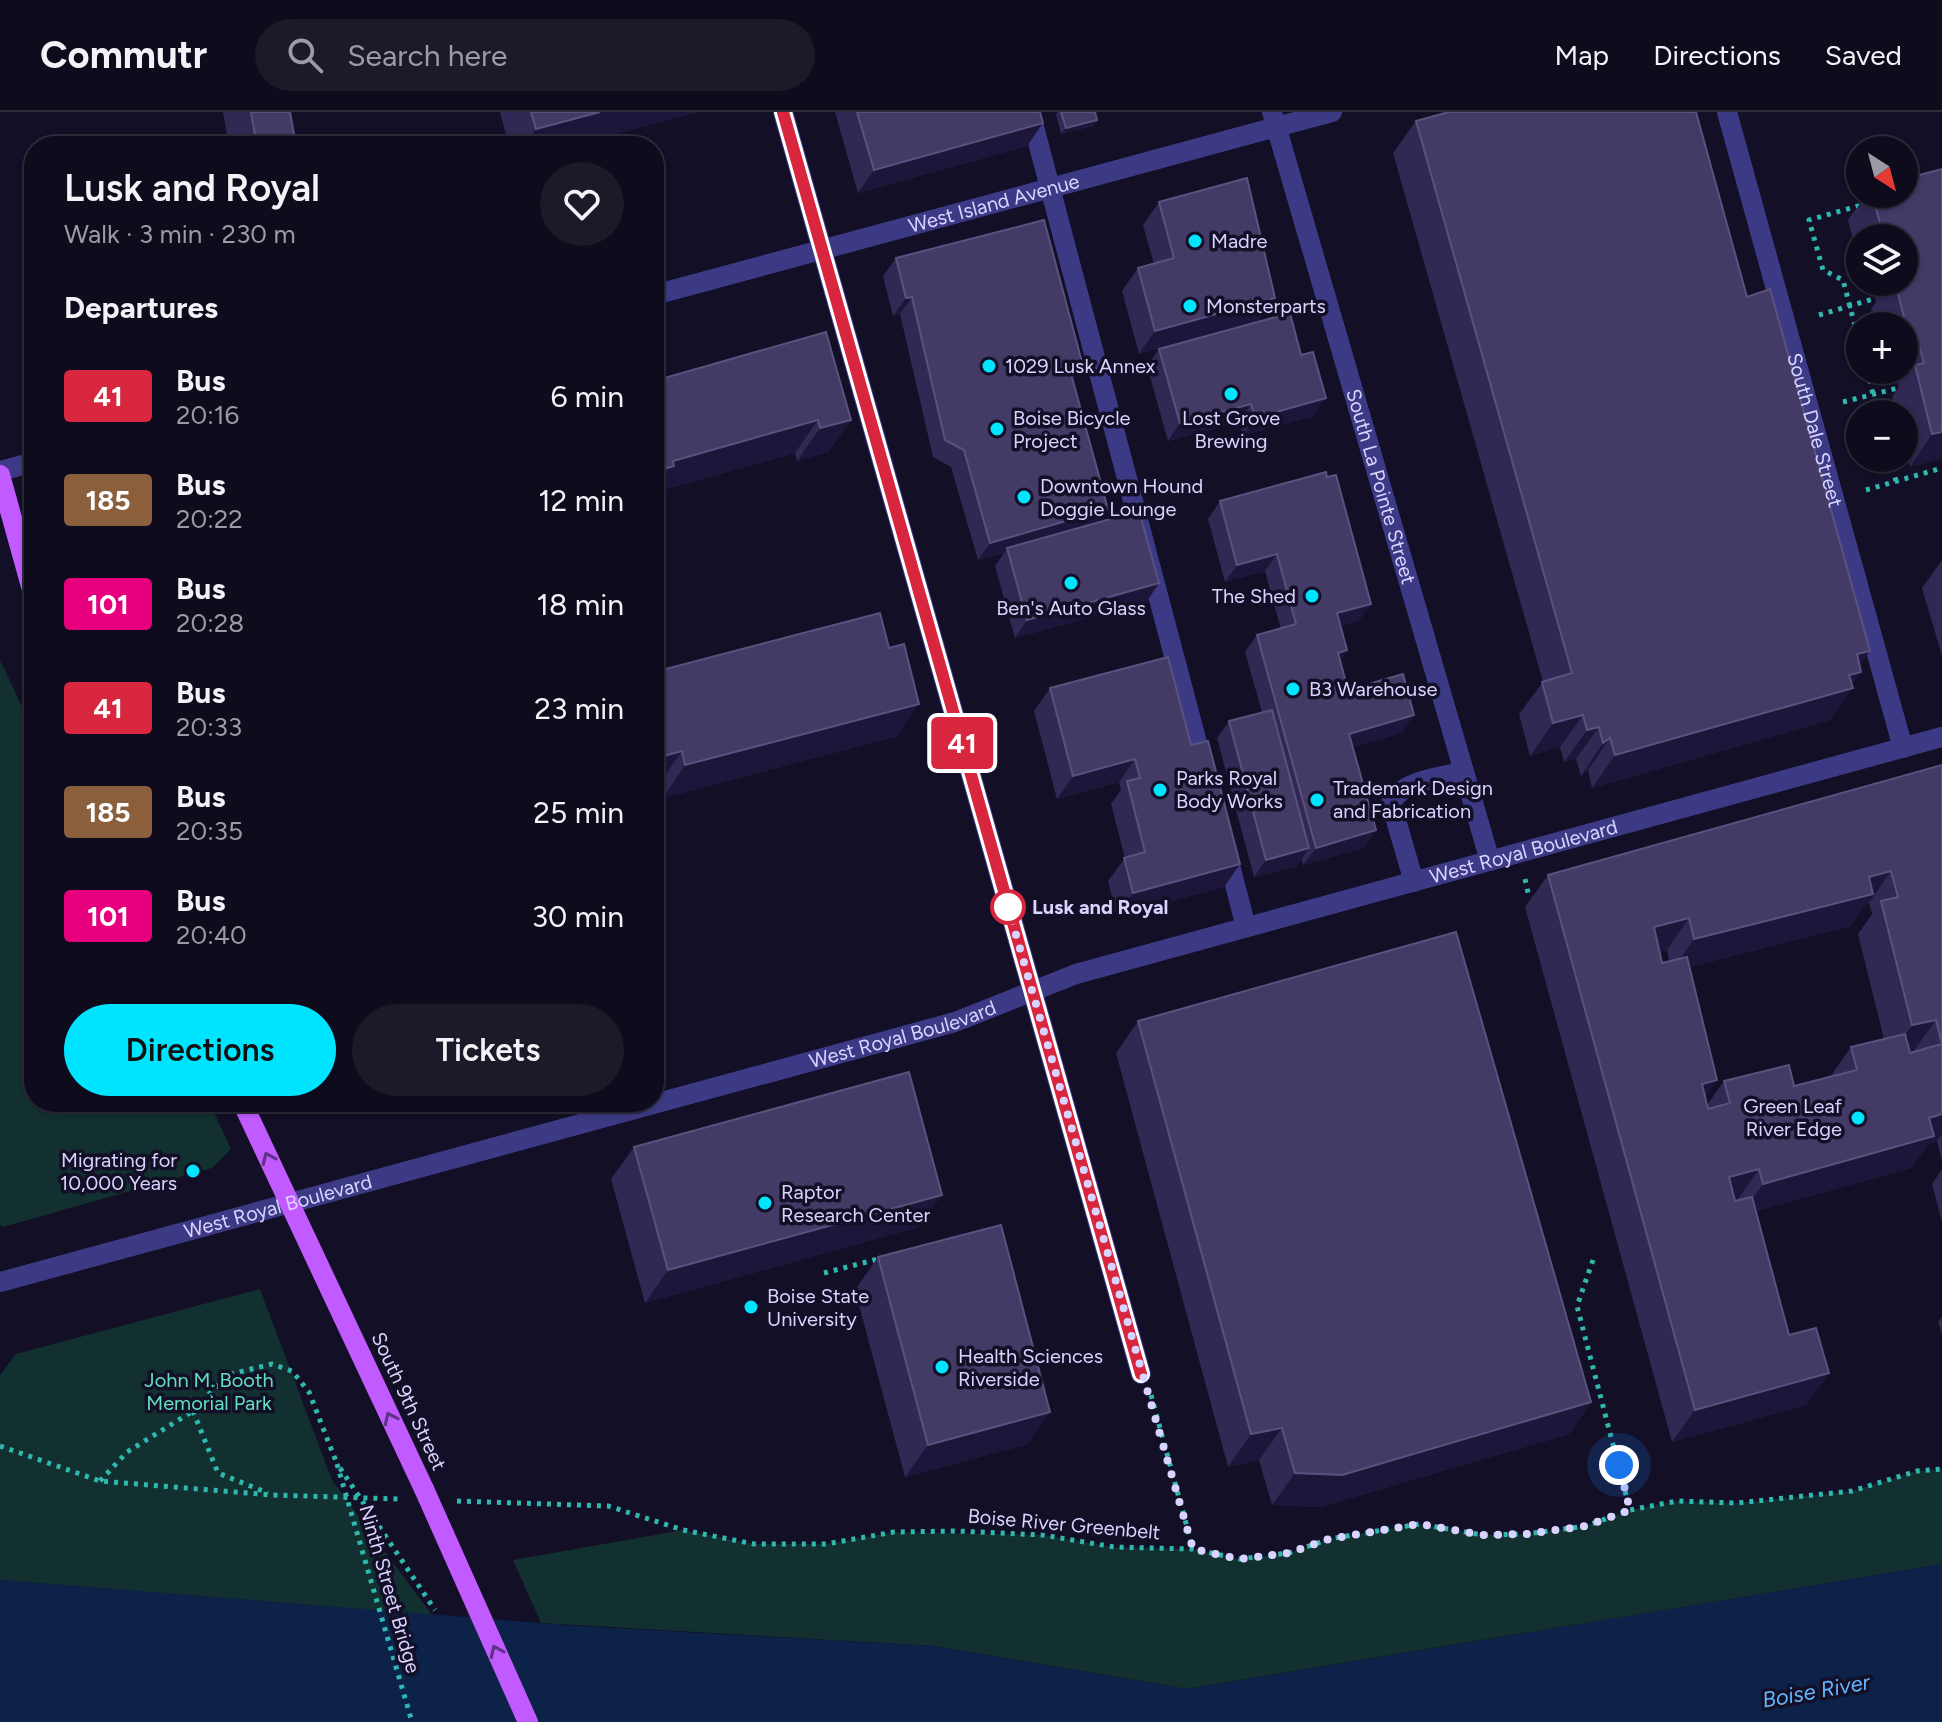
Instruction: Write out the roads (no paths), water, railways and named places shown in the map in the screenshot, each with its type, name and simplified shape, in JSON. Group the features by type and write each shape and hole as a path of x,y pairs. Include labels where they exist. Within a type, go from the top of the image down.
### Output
{"main road":[{"path":"0,473 24,561"},
{"name":"South 9th Street","path":"246,1112 424,1489 528,1722"}],"street":[{"path":"783,112 1141,1374"},
{"path":"1030,112 1210,792"},
{"name":"West Island Avenue","path":"664,292 1050,188 1274,120 1332,112"},
{"name":"South Dale Street","path":"1727,112 1903,748"},
{"name":"South La Pointe Street","path":"1274,120 1490,861"},
{"path":"0,473 24,465"},
{"name":"West Royal Boulevard","path":"664,1101 955,1022 1033,994 1076,974 1942,737"},
{"path":"1414,882 1391,803 1397,792 1407,786 1462,772"},
{"path":"1222,837 1246,927"},
{"name":"West Royal Boulevard","path":"0,1282 623,1112"}],"water":[{"name":"Boise River","path":"1942,1564 1942,1722 0,1722 0,1580 578,1626 934,1646 1187,1689"}],"place":[{"name":"Madre","path":"1195,241"},
{"name":"Monsterparts","path":"1190,306"},
{"name":"1029 Lusk Annex","path":"989,366"},
{"name":"Lost Grove Brewing","path":"1231,394"},
{"name":"Boise Bicycle Project","path":"997,429"},
{"name":"Downtown Hound Doggie Lounge","path":"1024,497"},
{"name":"Ben's Auto Glass","path":"1071,583"},
{"name":"The Shed","path":"1312,596"},
{"name":"B3 Warehouse","path":"1293,689"},
{"name":"Parks Royal Body Works","path":"1160,790"},
{"name":"Trademark Design and Fabrication","path":"1317,800"},
{"name":"Lusk and Royal","path":"1008,907"},
{"name":"Green Leaf River Edge","path":"1858,1118"},
{"name":"Migrating for 10,000 Years","path":"193,1171"},
{"name":"Raptor Research Center","path":"765,1203"},
{"name":"Boise State University","path":"751,1307"},
{"name":"Health Sciences Riverside","path":"942,1367"}],"park label":[{"name":"John M. Booth Memorial Park","path":"209,1392"}]}
